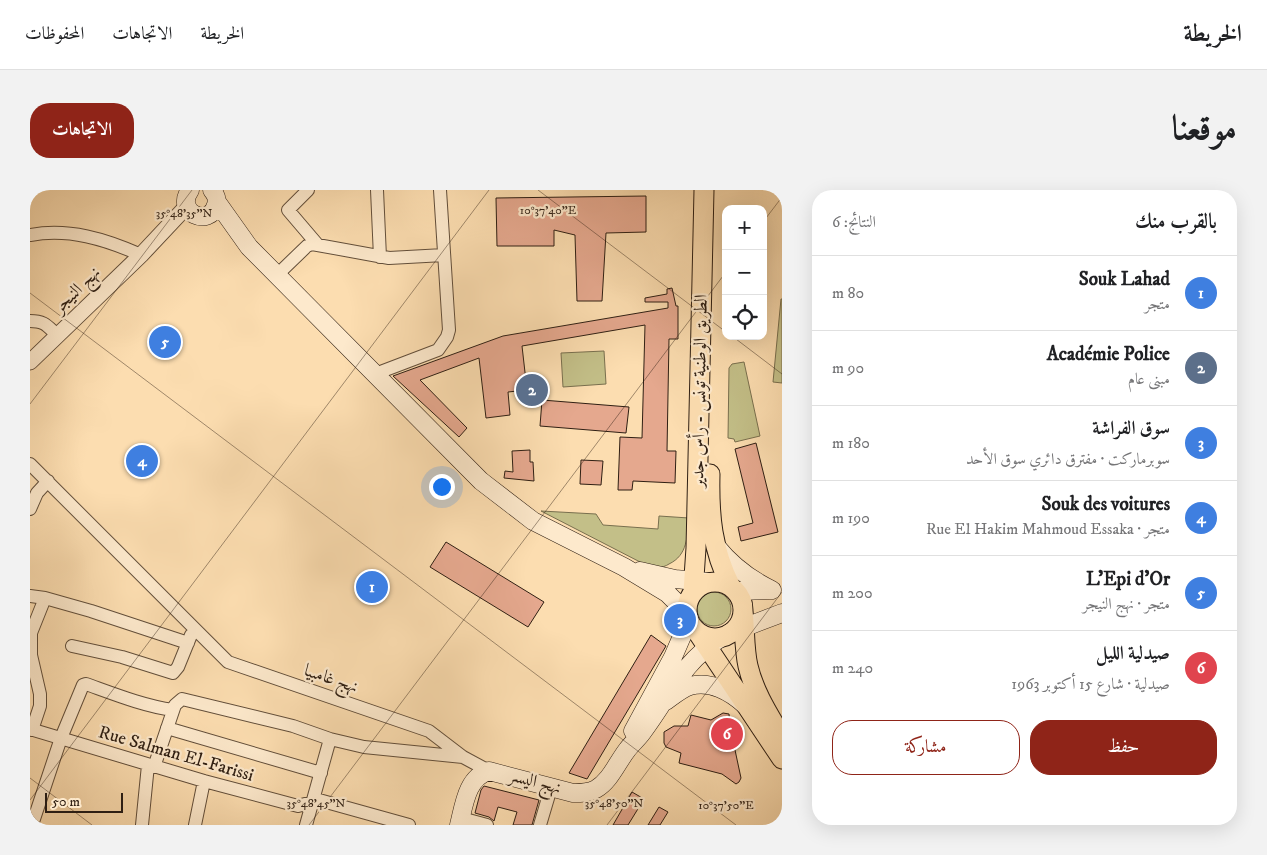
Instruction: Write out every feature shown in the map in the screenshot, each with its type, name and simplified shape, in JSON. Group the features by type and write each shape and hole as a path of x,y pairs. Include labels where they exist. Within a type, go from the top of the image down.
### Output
{"main road":[{"name":"الطريق الوطنية تونس - رأس جدير","path":"698,585 696,548 704,190"},
{"name":"الطريق الوطنية تونس - رأس جدير","path":"715,190 710,489 714,544 722,568 733,589"},
{"path":"190,203 212,212 216,194"},
{"path":"216,194 249,247"},
{"path":"190,203 249,247 481,480 511,505 533,521 624,567 667,593 679,605 691,622 729,631 748,664 752,679 765,708 782,737"},
{"path":"714,544 739,572 755,582 777,590"},
{"path":"624,567 698,585 716,581 733,589 740,597 729,631 748,708"},
{"path":"627,750 634,725 691,622 687,604 698,585"},
{"path":"733,589 777,590"},
{"path":"627,750 644,731 686,668 729,631 782,613"},
{"path":"661,704 690,686 701,684 724,690 737,697 748,708 782,759"},
{"name":"نهج اليسر","path":"460,821 473,780 484,772 489,771 551,788 582,793 597,789 615,769 627,750"}],"street":[{"path":"308,190 288,210 317,244"},
{"path":"377,190 380,257"},
{"path":"375,374 438,350 447,337 449,330 440,190"},
{"name":"نهج النيجر","path":"30,362 145,251 190,203"},
{"path":"30,235 80,234 145,251"},
{"path":"277,275 306,246 317,244 389,258 444,255"},
{"path":"30,321 44,323 57,336"},
{"name":"نهج غامبيا","path":"30,464 224,658 233,664 429,731 463,757"},
{"path":"30,509 37,492 48,481"},
{"path":"30,596 45,598 125,621 188,643"},
{"path":"31,730 40,706 40,694 31,655 31,633 45,598"},
{"path":"72,646 122,657 173,673 176,671 194,628"},
{"path":"32,825 34,807 80,688 86,684 112,694 173,710"},
{"path":"142,825 151,766 175,705 182,699 293,726 330,739 364,747 463,757 489,771"},
{"path":"167,728 321,772"},
{"name":"Rue Salman El-Farissi","path":"31,730 151,766 298,806 319,800 409,825"},
{"path":"306,825 330,739"},
{"path":"195,825 204,781"},
{"path":"540,825 551,788"},
{"path":"460,821 487,825"}],"shaded area":[{"path":"782,299 782,383 773,382"},
{"path":"604,351 606,384 563,387 561,353"},
{"path":"744,362 760,436 735,442 734,439 728,438 729,368 732,364"},
{"path":"541,511 596,514 603,525 658,529 659,516 689,518 687,538 680,556 664,567 654,567 642,563"},
{"path":"714,592 721,593 726,597 730,602 730,616 726,621 721,625 714,626 707,625 702,621 698,616 697,609 698,602 702,597 707,593"}],"building":[{"path":"646,196 646,232 606,233 602,301 577,301 575,235 554,230 554,246 497,246 496,198"},
{"path":"672,288 676,306 678,306 678,339 669,339 667,451 676,451 675,483 633,481 632,490 618,490 620,437 642,438 645,325 522,346 527,390 508,392 510,415 486,418 479,358 420,380 467,428 459,437 393,376 503,336 668,308 668,302 645,302 645,298 667,294 667,289"},
{"path":"542,400 629,407 626,433 540,426"},
{"path":"756,443 778,532 741,541 738,527 753,523 735,449"},
{"path":"530,450 530,462 533,462 534,481 504,478 505,471 513,472 512,451"},
{"path":"581,460 603,461 601,485 580,484"},
{"path":"446,542 544,602 528,627 430,567"},
{"path":"651,635 666,646 587,779 569,773"},
{"path":"723,713 729,714 730,725 741,727 735,750 741,778 736,784 722,774 679,763 681,753 666,747 664,743 664,732 674,726 688,726 691,715 711,720"},
{"path":"484,786 539,800 532,825 513,825 517,812 498,807 494,821 489,817 475,813 481,790"},
{"path":"632,792 644,799 628,825 613,825"},
{"path":"659,807 668,812 660,825 648,825"}],"place":[{"name":"L'Epi d'Or","path":"165,342"},
{"name":"Académie Police","path":"532,390"},
{"name":"Souk des voitures","path":"142,461"},
{"name":"Souk Lahad","path":"372,587"},
{"name":"سوق الفراشة","path":"680,620"},
{"name":"صيدلية الليل","path":"727,734"}]}
